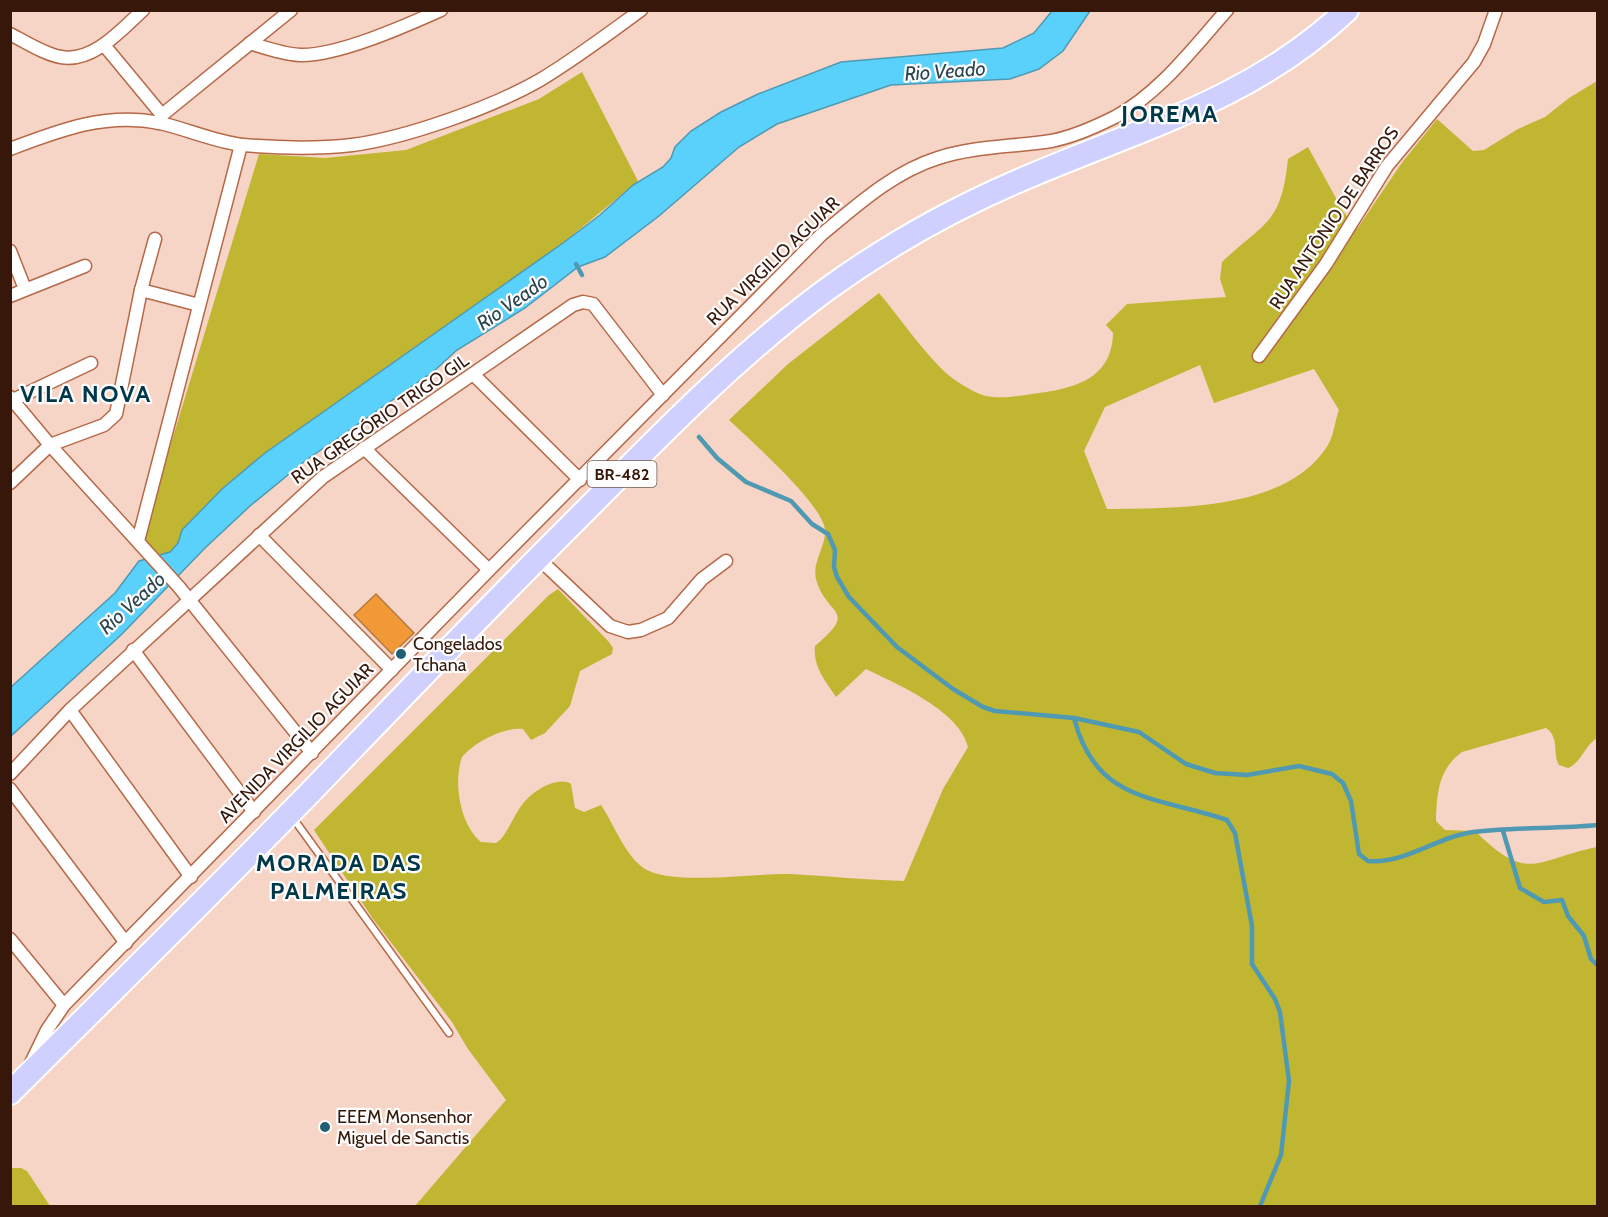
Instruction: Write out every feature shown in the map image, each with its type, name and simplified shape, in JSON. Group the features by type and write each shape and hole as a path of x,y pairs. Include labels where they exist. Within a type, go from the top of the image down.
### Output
{"highway":[{"name":"BR-482","path":"15,1085 289,813 537,557 705,390 783,323 830,287 986,195 1194,110 1256,79 1320,36 1347,10"}],"street":[{"path":"160,119 291,10"},
{"path":"250,43 289,54 314,54 441,10"},
{"path":"10,149 67,128 113,119 160,119 241,145 352,145 451,118 501,100 540,80 641,10"},
{"name":"RUA VIRGILIO AGUIAR","path":"663,394 809,246 870,195 937,158 970,150 1053,141 1117,116 1146,94 1186,58 1227,10"},
{"path":"10,34 51,54 70,58 81,56 104,45 142,11"},
{"name":"RUA ANTÔNIO DE BARROS","path":"1259,356 1326,264 1387,166 1474,62 1484,44 1496,11"},
{"path":"104,45 160,119"},
{"path":"138,542 241,145"},
{"path":"10,483 50,446 104,425 116,414 141,290 155,239"},
{"path":"10,251 25,289"},
{"path":"10,296 85,266"},
{"path":"141,290 200,305"},
{"name":"RUA GREGÓRIO TRIGO GIL","path":"10,774 70,710 133,650 190,601 323,477 573,305 583,302 593,304 663,394"},
{"path":"91,363 12,398 50,446 179,587 312,753"},
{"path":"473,374 580,480"},
{"name":"AVENIDA VIRGILIO AGUIAR","path":"15,1085 64,1005 663,394"},
{"path":"364,448 489,570"},
{"path":"259,535 392,670"},
{"path":"537,557 610,626 628,632 641,630 668,618 702,579 726,561"},
{"path":"133,650 254,812"},
{"path":"70,710 191,877"},
{"path":"10,789 126,943"},
{"path":"10,939 64,1005"}],"lane":[{"path":"289,813 448,1033"}],"shaded area":[{"path":"582,72 638,181 563,243 265,453 222,489 182,530 178,543 170,552 149,558 142,549 166,460 259,154 325,158 406,150 539,99"},
{"path":"1597,81 1597,738 1568,768 1559,765 1553,736 1546,728 1462,752 1443,774 1438,792 1436,821 1445,830 1475,831 1508,858 1521,863 1545,862 1597,847 1597,1206 415,1206 506,1100 468,1049 452,1022 373,919 314,830 549,595 558,589 609,642 613,648 612,654 580,671 570,706 545,733 531,740 523,729 507,730 482,741 462,757 458,778 460,802 468,825 481,842 496,843 528,798 548,785 566,782 571,784 575,808 584,812 601,805 632,856 645,869 658,874 675,877 715,878 790,874 904,881 943,789 968,747 963,734 940,710 910,691 866,669 836,697 821,673 815,654 815,646 836,625 838,618 816,579 816,566 825,536 821,519 799,489 729,420 788,364 879,293 938,365 948,375 975,392 992,397 1009,397 1047,392 1075,385 1087,380 1105,362 1111,349 1113,333 1106,325 1127,304 1226,297 1220,279 1222,262 1260,228 1276,210 1285,181 1288,159 1308,147 1343,211 1357,229 1401,164 1437,119 1473,151 1484,150 1518,129 1545,117 1569,98","holes":["1200,365 1214,403 1314,369 1339,410 1328,445 1310,467 1286,483 1258,494 1196,506 1107,509 1084,451 1105,407"]},
{"path":"11,1168 21,1168 27,1171 50,1206 11,1206"}],"water":[{"name":"Rio Veado","path":"1052,11 1090,11 1063,51 1039,69 1010,79 891,85 777,124 739,147 659,216 605,257 578,267 525,308 457,350 434,371 305,461 250,506 205,548 122,634 11,736 11,687 115,593 139,561 170,552 178,543 182,530 222,489 265,453 563,243 600,215 633,185 663,167 671,158 675,147 691,131 721,112 758,94 841,62 1003,48 1034,33"}],"building":[{"path":"376,594 414,633 392,654 354,615"}],"waterway":[{"path":"576,264 582,275"},
{"path":"699,437 717,458 746,482 791,501 812,524 828,534 835,550 834,567 837,577 849,597 897,647 953,689 983,707 995,711 1074,718 1139,732 1186,764 1215,773 1247,775 1299,766 1332,774 1343,783 1351,801 1359,854 1368,861 1395,858 1446,839 1473,832 1598,825"},
{"path":"1074,718 1084,746 1097,767 1114,782 1154,800 1227,820 1235,833 1252,926 1252,964 1275,999 1280,1012 1289,1081 1281,1155 1260,1206"},
{"path":"1503,831 1520,888 1544,902 1562,900 1568,916 1584,936 1591,959 1598,966"}],"place":[{"name":"Congelados Tchana","path":"401,654"},
{"name":"EEEM Monsenhor Miguel de Sanctis","path":"325,1127"}],"district":[{"name":"JOREMA","path":"1170,113"},
{"name":"VILA NOVA","path":"86,393"},
{"name":"MORADA DAS PALMEIRAS","path":"339,876"}]}
